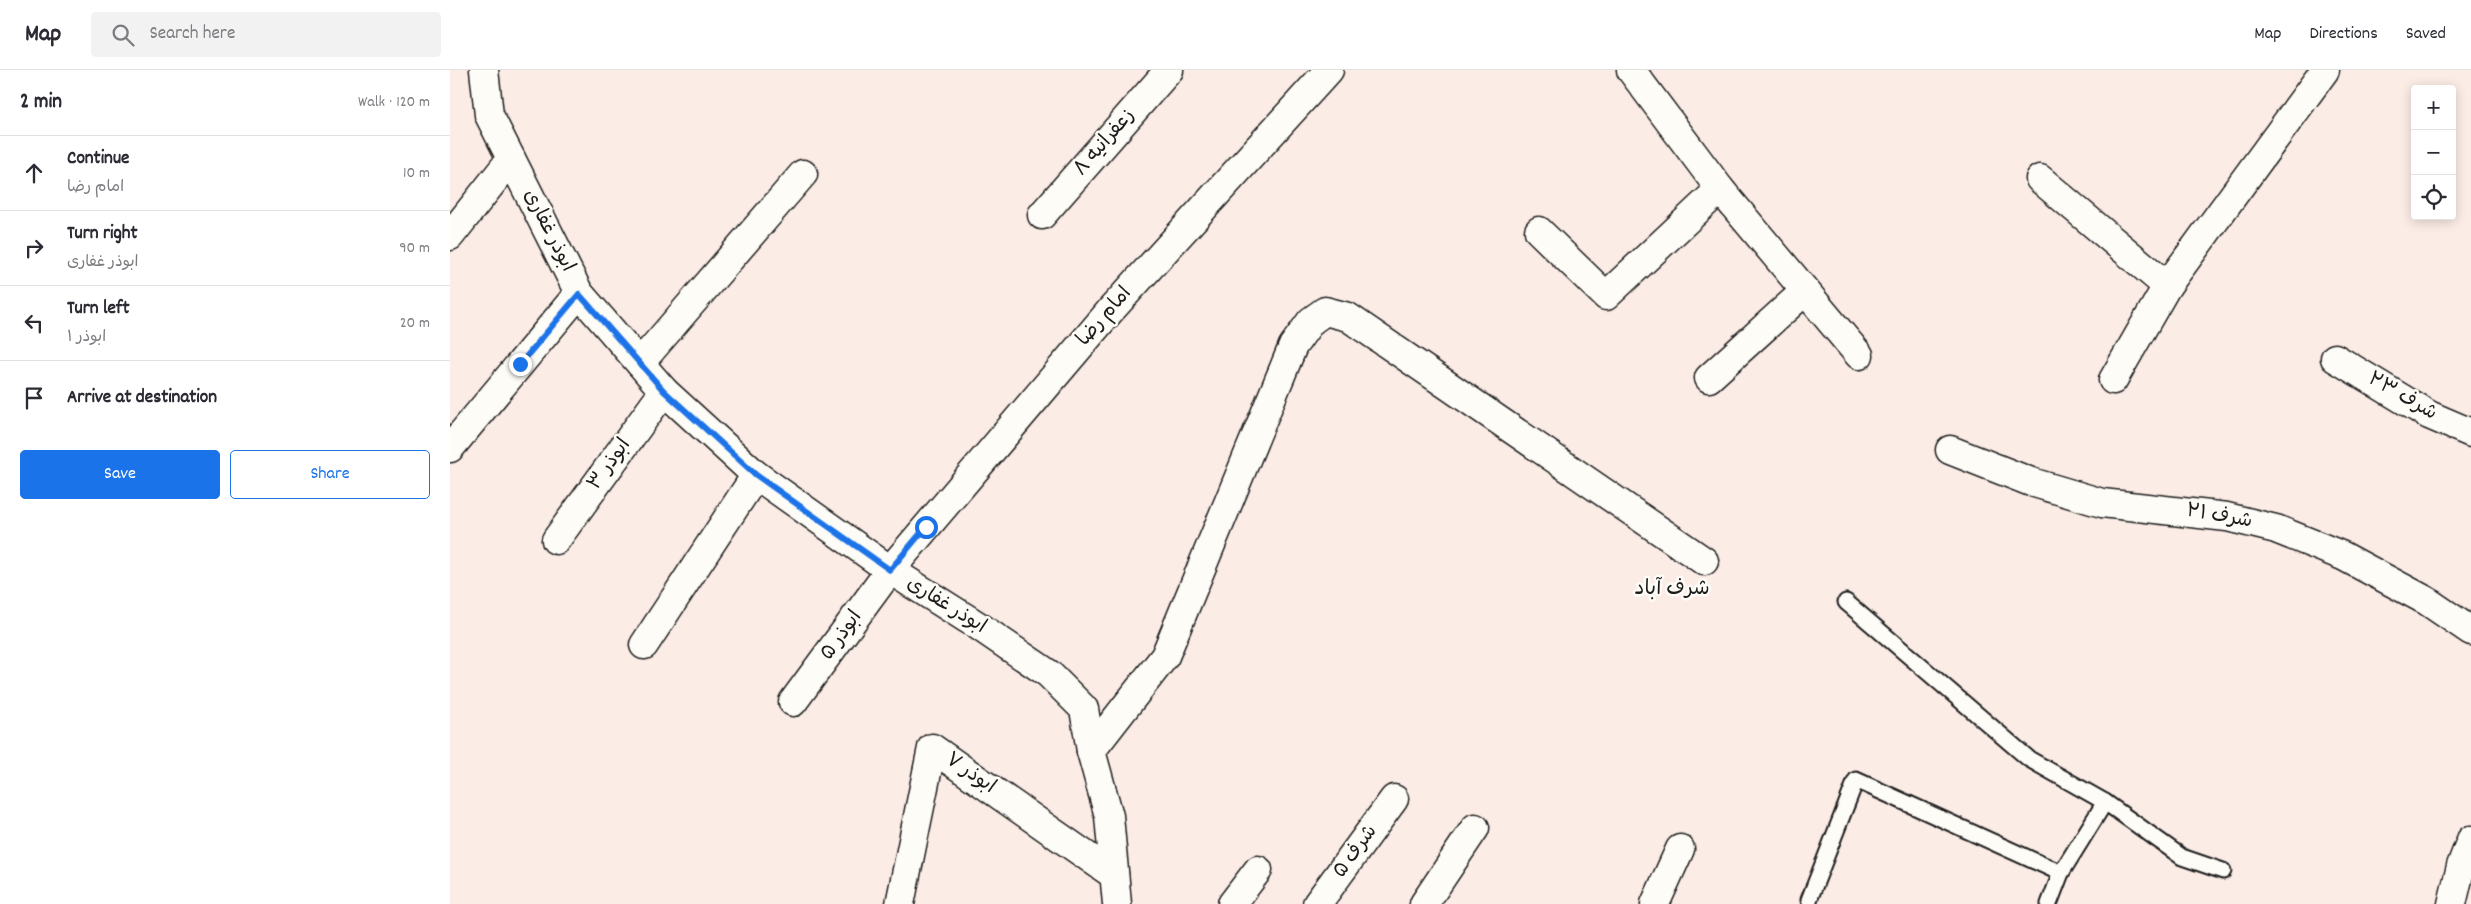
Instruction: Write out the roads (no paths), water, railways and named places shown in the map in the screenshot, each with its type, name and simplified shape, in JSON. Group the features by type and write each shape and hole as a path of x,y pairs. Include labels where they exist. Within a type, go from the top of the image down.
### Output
{"street":[{"name":"ابوذر غفاری","path":"484,70 489,115 579,294 664,391 756,475 890,570 980,627 1049,674 1084,709 1091,751 1108,816 1117,904"},
{"name":"زعفرانیه ۸","path":"1042,215 1169,70"},
{"name":"امام رضا","path":"890,570 1110,311 1328,70"},
{"path":"1631,70 1720,189 1859,355"},
{"path":"2113,380 2167,286 2325,70"},
{"path":"450,236 511,159"},
{"path":"640,363 802,174"},
{"path":"2040,179 2167,286"},
{"path":"1539,231 1606,296 1720,189"},
{"path":"1709,378 1805,291"},
{"path":"450,448 579,294"},
{"path":"1091,751 1165,656 1293,346 1312,321 1324,311 1348,318 1704,561"},
{"name":"شرف ۲۳","path":"2335,358 2429,415 2471,433"},
{"name":"ابوذر ۳","path":"556,540 664,391"},
{"name":"شرف ۲۱","path":"1950,450 2031,482 2102,502 2226,516 2276,529 2343,556 2427,601 2471,631"},
{"path":"644,645 756,475"},
{"name":"ابوذر ۵","path":"794,702 890,570"},
{"name":"ابوذر ۷","path":"900,904 932,748 1114,875"},
{"name":"شرف ۵","path":"1317,904 1394,799"},
{"path":"1424,904 1475,828"},
{"path":"2452,904 2461,866 2471,840"},
{"path":"1655,904 1680,849"},
{"path":"1232,904 1258,870"}],"lane":[{"path":"1846,602 2029,758 2106,802 2182,857 2223,871"},
{"path":"1809,900 1856,780 2062,873"},
{"path":"2049,904 2062,873 2106,802"}],"district":[{"name":"شرف آباد","path":"1672,590"}]}
